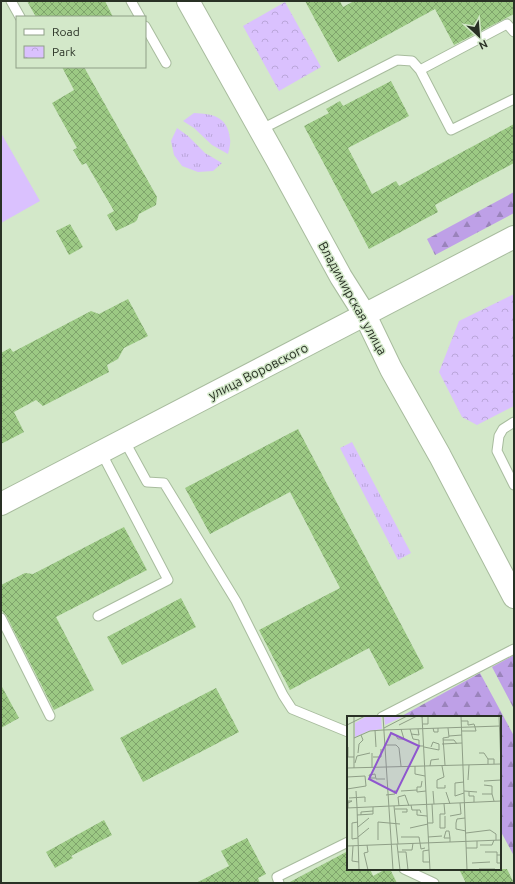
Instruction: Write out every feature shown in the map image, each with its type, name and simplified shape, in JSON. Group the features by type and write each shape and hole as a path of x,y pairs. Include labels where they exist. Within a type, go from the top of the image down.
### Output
{"main road":[{"name":"Владимирская улица","path":"188,1 341,277 365,315 391,369 512,588"},
{"name":"улица Воровского","path":"1,504 514,237"}],"lane":[{"path":"11,1 19,16"},
{"path":"131,1 139,16"},
{"path":"420,70 507,24 514,32"},
{"path":"146,28 166,63"},
{"path":"260,130 397,60 412,61 420,70 451,130 514,99"},
{"path":"514,422 503,429 499,436 497,451 514,485"},
{"path":"124,440 147,482 164,483 236,601 292,709 347,732"},
{"path":"98,616 168,580 101,452"},
{"path":"121,512 130,507"},
{"path":"1,618 50,716"},
{"path":"384,716 514,649"},
{"path":"279,883 277,877 347,842"},
{"path":"406,870 434,883"}],"green space":[{"path":"285,2 321,67 279,91 243,26"},
{"path":"194,113 213,116 218,118 226,125 229,131 230,139 228,154 212,145 194,128 183,121"},
{"path":"177,128 188,136 205,153 222,163 213,171 198,172 182,166 174,155 171,141"},
{"path":"1,133 40,201 1,223"},
{"path":"514,192 514,213 435,255 427,239"},
{"path":"514,294 514,406 477,425 462,417 439,372 459,321"},
{"path":"352,442 411,553 398,560 340,448"},
{"path":"514,655 514,709 492,667"},
{"path":"480,673 514,736 514,856 501,832 501,716 402,716"}],"building":[{"path":"27,1 105,1 112,16 35,16"},
{"path":"305,1 340,1 343,7 354,1 514,1 514,14 454,45 435,9 338,62"},
{"path":"63,68 85,68 157,197 156,205 139,214 135,222 116,231 107,215 114,211 86,163 82,165 73,150 77,148 52,103 74,90"},
{"path":"391,81 409,116 348,148 372,194 396,181 399,186 514,124 514,163 435,205 438,212 369,249 304,126 329,113 326,109 340,101 343,106"},
{"path":"70,224 83,247 69,255 56,231"},
{"path":"128,299 148,336 124,348 118,359 107,365 109,372 43,406 36,400 14,412 24,432 1,444 1,353 10,348 13,352 91,311 99,314"},
{"path":"298,429 424,668 389,686 369,648 290,690 259,630 340,588 290,492 210,534 185,488"},
{"path":"124,527 147,570 56,617 94,690 54,710 6,615 1,609 1,585 25,573 33,574"},
{"path":"181,598 196,627 122,665 107,637"},
{"path":"1,685 19,718 1,728"},
{"path":"216,688 239,732 143,782 120,738"},
{"path":"104,820 112,835 71,856 73,858 55,868 46,852"},
{"path":"247,838 266,874 258,878 260,883 196,883 229,866 221,851"},
{"path":"347,852 347,870 370,870 373,876 384,870 390,870 397,883 288,883"},
{"path":"507,869 514,883 466,883 460,870"}]}
